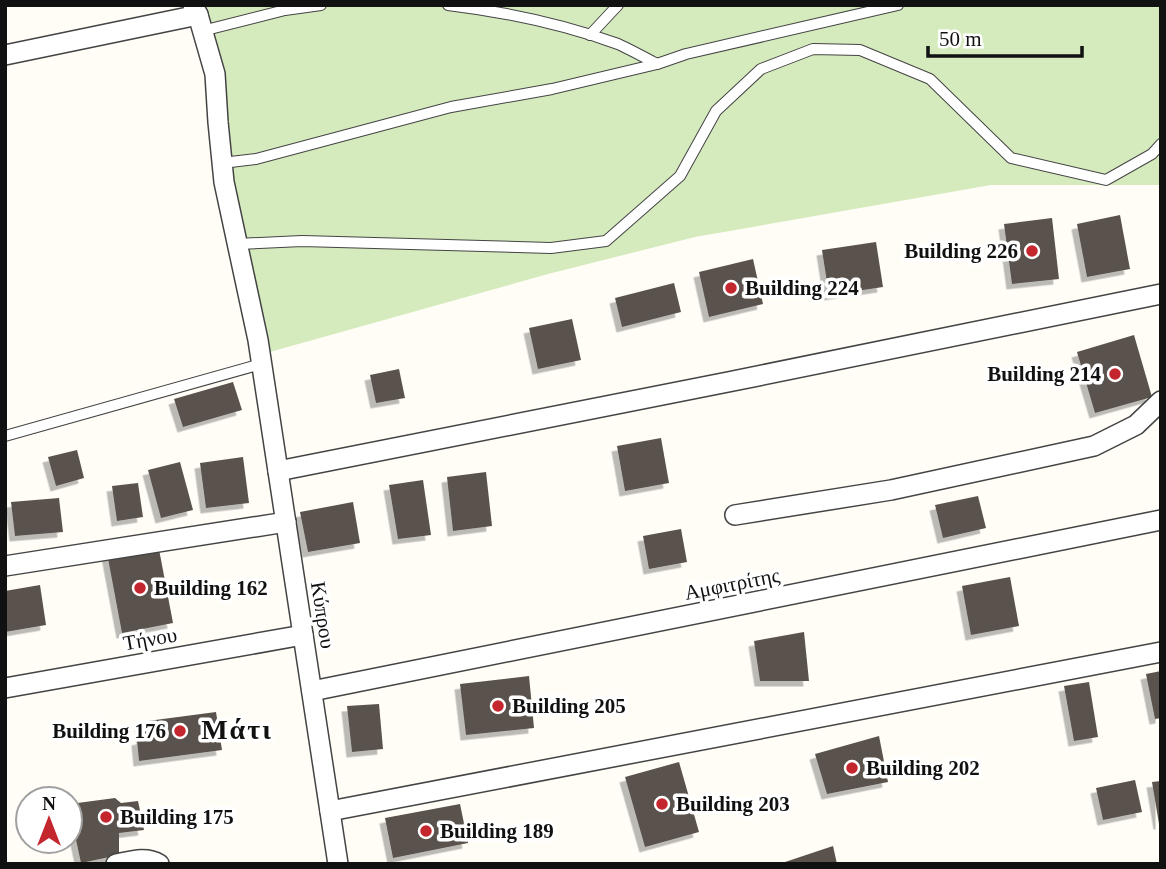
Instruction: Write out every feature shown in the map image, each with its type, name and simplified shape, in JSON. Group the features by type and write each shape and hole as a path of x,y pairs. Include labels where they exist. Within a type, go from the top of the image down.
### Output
{"street":[{"path":"5,55 198,17"},
{"name":"Κύπρου","path":"198,17 215,74 222,163 236,244 258,340 338,864"},
{"path":"278,471 1161,294"},
{"path":"735,515 891,490 1094,446 1136,425 1161,401"},
{"name":"Αμφιτρίτης","path":"312,691 1161,520"},
{"path":"5,566 286,522"},
{"name":"Τήνου","path":"5,688 303,635"},
{"path":"330,811 1161,652"},
{"path":"116,864 146,859 159,864"}],"lane":[{"path":"198,17 321,5"},
{"path":"448,5 493,10 562,26 620,45 657,64"},
{"path":"590,35 618,5"},
{"path":"840,18 849,5"},
{"path":"222,163 256,159 451,107 552,89 657,64 686,54 898,5"},
{"path":"236,244 302,241 551,248 606,240 680,176 716,111 761,69 813,49 860,50 930,79 1011,158 1106,180 1152,154 1161,144"},
{"path":"5,436 262,369"}],"green space":[{"path":"199,5 1161,5 1161,185 991,185 695,237 548,274 259,355 224,111"}],"building":[{"path":"1120,215 1130,269 1087,277 1077,224"},
{"name":"Building 226","path":"1052,218 1059,279 1012,284 1004,224"},
{"path":"876,242 883,287 829,295 822,250"},
{"name":"Building 224","path":"753,259 763,304 709,317 699,272"},
{"path":"674,283 681,312 622,327 615,298"},
{"path":"572,319 581,360 538,369 529,328"},
{"name":"Building 214","path":"1134,335 1152,397 1095,413 1077,352"},
{"path":"399,369 405,398 376,403 370,375"},
{"path":"233,382 242,410 183,427 174,399"},
{"path":"661,438 669,483 625,491 617,446"},
{"path":"77,450 84,478 56,486 48,457"},
{"path":"243,457 249,503 206,508 200,463"},
{"path":"180,462 193,510 161,518 148,470"},
{"path":"486,472 492,526 453,531 447,477"},
{"path":"423,480 431,535 398,539 389,485"},
{"path":"138,483 143,517 117,521 112,486"},
{"path":"978,496 986,528 943,538 935,505"},
{"path":"59,498 63,532 15,536 11,502"},
{"path":"353,502 360,543 308,552 300,512"},
{"path":"681,529 687,562 649,569 643,536"},
{"name":"Building 162","path":"158,544 173,623 122,633 107,553"},
{"path":"1010,577 1019,626 971,635 962,586"},
{"path":"40,585 46,625 5,632 5,591"},
{"path":"804,632 809,681 760,681 754,641"},
{"path":"1161,671 1161,718 1155,719 1146,674"},
{"name":"Building 205","path":"529,676 534,728 466,735 460,684"},
{"path":"1089,682 1098,737 1074,741 1064,686"},
{"path":"379,704 383,749 352,752 347,706"},
{"name":"Building 176","path":"216,712 222,750 139,761 137,740 142,739 140,722"},
{"name":"Building 202","path":"879,736 888,782 827,794 815,754"},
{"name":"Building 203","path":"679,762 699,832 645,847 625,777"},
{"path":"1135,780 1142,812 1103,820 1096,788"},
{"path":"1161,781 1161,824 1159,824 1152,782"},
{"name":"Building 175","path":"115,798 121,803 138,801 144,830 119,833 119,855 81,863 79,855 84,855 84,802"},
{"name":"Building 189","path":"460,804 468,843 393,858 385,818"},
{"path":"833,846 837,864 782,864 782,863"}],"place":[{"name":"Building 226","path":"1032,251"},
{"name":"Building 224","path":"731,288"},
{"name":"Building 214","path":"1115,374"},
{"name":"Building 162","path":"140,588"},
{"name":"Building 205","path":"498,706"},
{"name":"Building 176","path":"180,731"},
{"name":"Building 202","path":"852,768"},
{"name":"Building 203","path":"662,804"},
{"name":"Building 175","path":"106,817"},
{"name":"Building 189","path":"426,831"}],"district":[{"name":"Μάτι","path":"237,729"}]}
